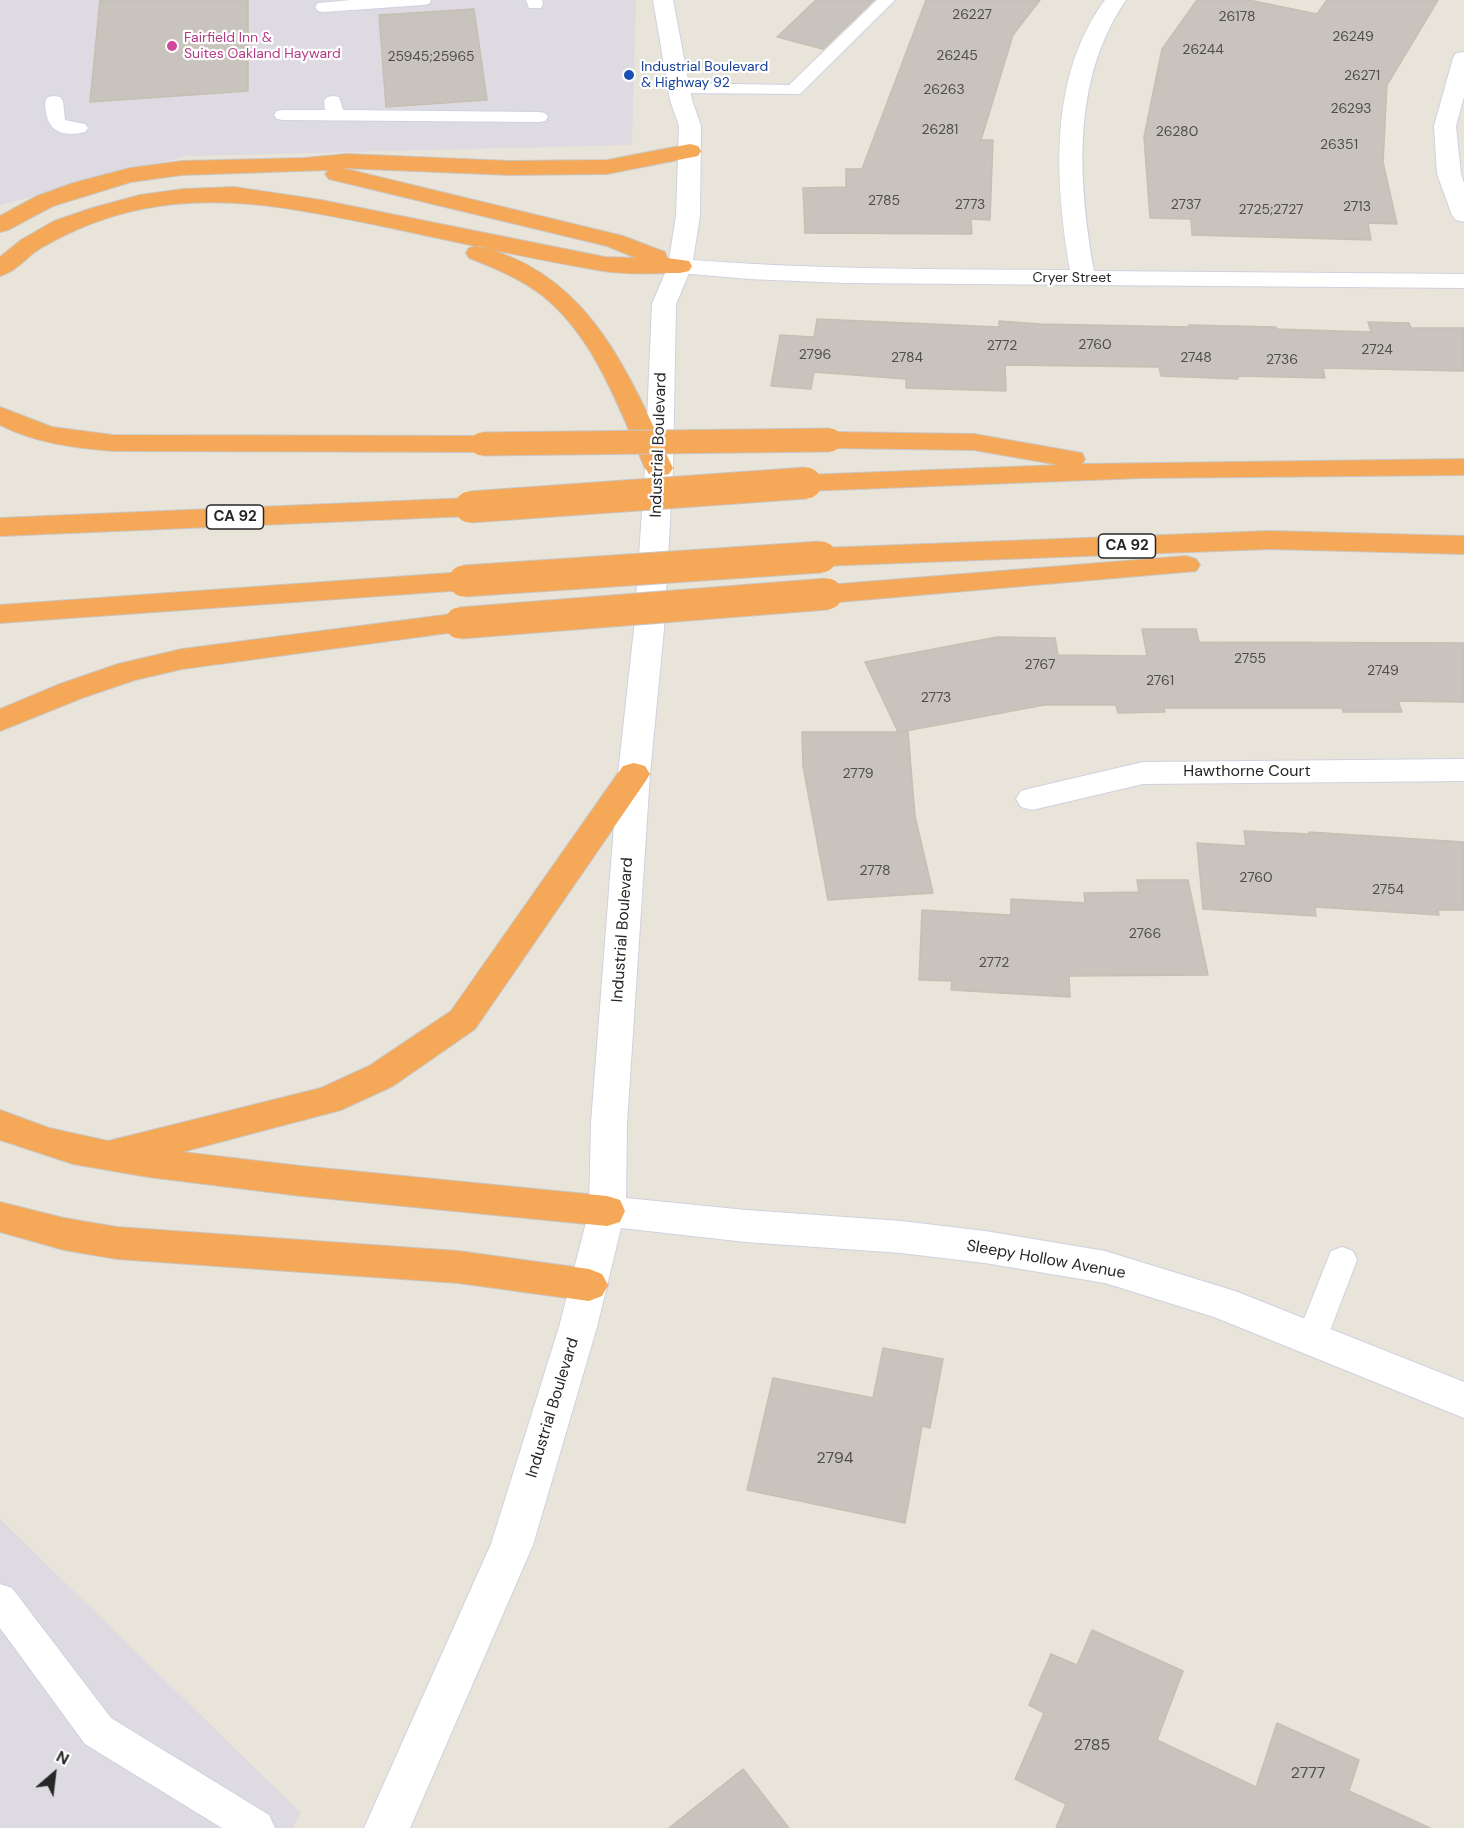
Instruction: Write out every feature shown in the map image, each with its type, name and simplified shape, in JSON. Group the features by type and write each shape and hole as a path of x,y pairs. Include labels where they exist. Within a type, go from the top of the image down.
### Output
{"highway":[{"path":"0,225 54,198 81,188 130,175 182,168 304,165 347,161 510,168 607,168 690,151"},
{"path":"304,165 397,190 615,241 680,266"},
{"path":"0,269 29,245 62,226 140,202 183,196 234,194 273,199 605,264 680,266"},
{"path":"401,224 512,266 553,292 581,320 612,369 659,468"},
{"path":"0,415 18,425 46,435 81,441 130,444 482,444 830,440 974,442 1142,470"},
{"name":"CA 92","path":"0,527 471,507 806,483 1142,470 1464,467"},
{"name":"CA 92","path":"0,615 821,556 1270,540 1464,545"},
{"path":"0,721 71,691 129,671 182,659 460,623 1433,545"},
{"path":"108,1156 328,1100 381,1076 463,1020 634,774"},
{"path":"0,1124 58,1148 108,1156 297,1182 494,1197 607,1211"},
{"path":"0,1217 63,1234 117,1243 458,1267 589,1285"}],"street":[{"name":"Industrial Boulevard","path":"387,1828 512,1545 589,1285 607,1211 609,1123 634,774 649,629 659,468 664,304 680,266 688,216 690,126 681,100 663,0"},
{"path":"1083,278 1072,210 1069,140 1083,67 1106,11 1116,0"},
{"path":"1464,58 1445,126 1449,174 1464,215"},
{"name":"Cryer Street","path":"680,266 749,272 846,276 1464,281"},
{"name":"Hawthorne Court","path":"1032,799 1143,772 1464,770"},
{"name":"Sleepy Hollow Avenue","path":"607,1211 746,1226 911,1238 985,1247 1105,1267 1221,1303 1464,1401"}],"lane":[{"path":"324,7 423,0"},
{"path":"680,88 794,90 887,0"},
{"path":"54,101 56,122 63,128 79,128"},
{"path":"283,115 334,108 539,117"},
{"path":"1312,1340 1342,1260"},
{"path":"0,1600 98,1731 256,1828"}],"shaded area":[{"path":"0,0 636,0 632,145 186,156 0,205"},
{"path":"0,1519 301,1813 293,1828 0,1828"}],"building":[{"name":"Fairfield Inn & Suites Oakland Hayward","path":"100,0 248,0 248,91 90,102"},
{"path":"816,0 874,0 823,49 777,37"},
{"path":"926,0 1040,0 1013,35 981,140 993,140 990,220 971,219 972,234 805,233 803,188 846,187 846,169 862,169"},
{"path":"1197,0 1249,0 1317,14 1327,0 1438,0 1387,85 1383,162 1397,224 1368,223 1371,240 1192,235 1191,219 1150,218 1144,137 1162,49"},
{"path":"474,9 487,100 386,107 379,15"},
{"path":"817,319 999,327 999,321 1040,324 1276,327 1277,329 1371,332 1368,322 1409,323 1411,328 1464,328 1464,371 1323,368 1325,378 1238,376 1238,379 1161,376 1159,367 1005,365 1006,391 906,388 906,379 814,372 811,389 771,386 780,335 814,337"},
{"path":"1142,629 1196,629 1199,642 1464,643 1464,702 1398,701 1402,712 1343,712 1342,708 1164,708 1165,712 1118,713 1116,705 1044,705 900,732 908,732 915,816 933,893 828,900 803,766 802,732 898,732 865,662 997,637 1055,638 1058,655 1147,656"},
{"path":"1244,831 1309,834 1309,832 1464,842 1464,910 1438,910 1439,915 1315,907 1316,916 1203,909 1197,843 1246,846"},
{"path":"1137,880 1188,880 1208,975 1069,976 1070,997 951,990 952,981 919,980 922,910 1011,915 1011,899 1085,903 1084,893 1139,892"},
{"path":"883,1348 943,1359 930,1428 922,1426 905,1523 747,1490 773,1378 873,1398"},
{"path":"1092,1630 1183,1671 1157,1740 1256,1787 1277,1723 1359,1760 1349,1791 1430,1828 1056,1828 1066,1804 1015,1779 1044,1713 1029,1705 1051,1654 1077,1665"},
{"path":"743,1769 789,1828 669,1828"}],"place":[{"name":"Fairfield Inn & Suites Oakland Hayward","path":"172,46"},
{"name":"Industrial Boulevard & Highway 92","path":"629,75"}]}
